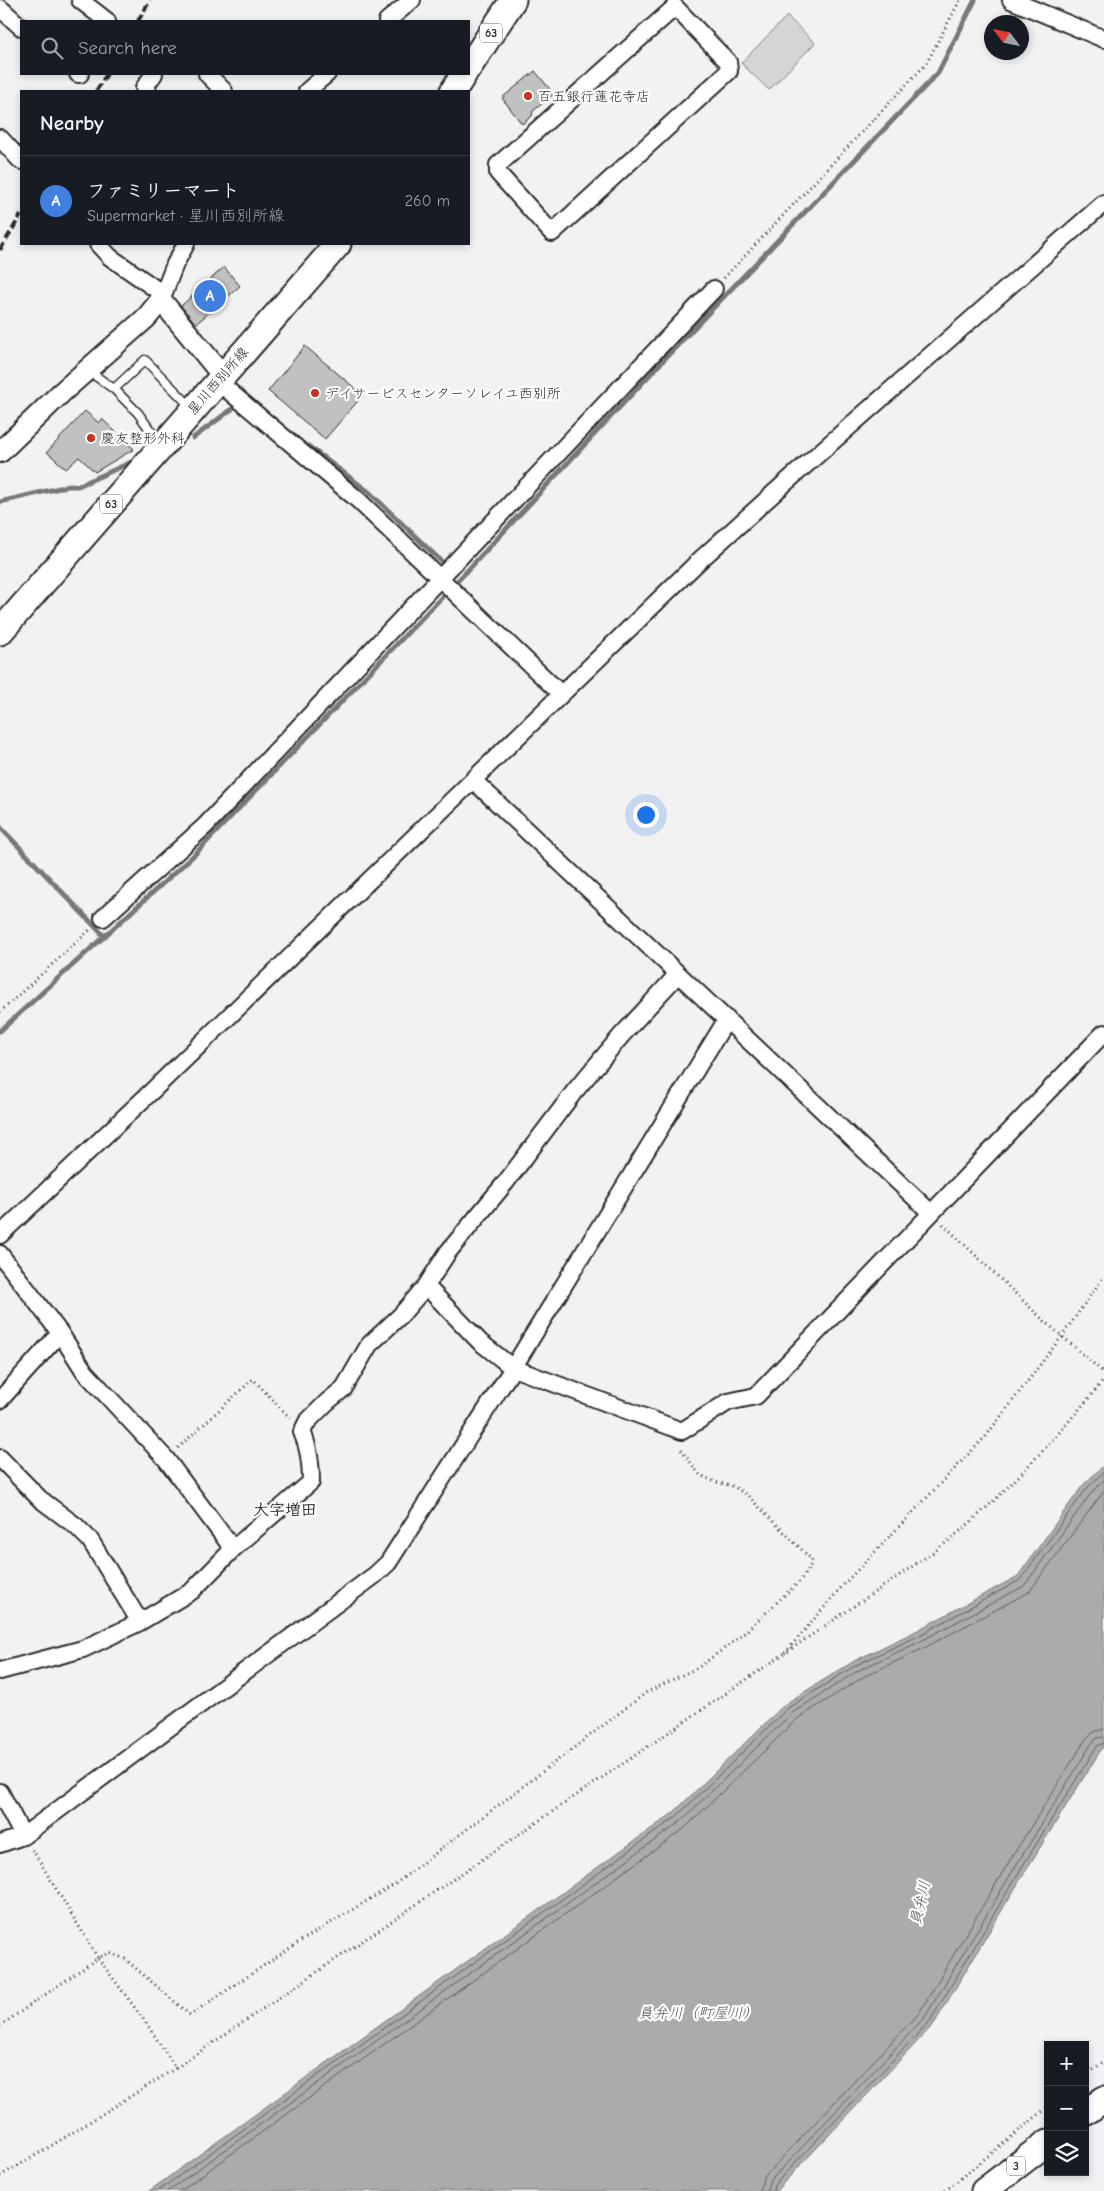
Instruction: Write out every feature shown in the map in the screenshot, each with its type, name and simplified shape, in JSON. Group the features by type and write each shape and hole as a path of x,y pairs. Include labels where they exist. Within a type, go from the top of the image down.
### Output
{"main road":[{"name":"63","path":"470,65 513,0"},
{"path":"453,90 463,75"},
{"name":"星川西別所線","path":"0,632 337,245"},
{"path":"1089,2110 1104,2099"},
{"name":"3","path":"984,2191 1044,2145"}],"street":[{"path":"80,0 106,20"},
{"path":"387,20 412,0"},
{"path":"1011,0 1104,40"},
{"path":"678,4 728,62 730,70 552,233 498,173 498,165 678,4"},
{"path":"2,15 20,26"},
{"path":"147,90 144,88 153,75"},
{"path":"208,75 223,90"},
{"path":"308,90 326,75"},
{"path":"0,138 20,160"},
{"path":"0,1235 160,1084 700,560 1104,203"},
{"path":"99,245 110,257 162,297 220,378 357,499 561,694"},
{"path":"0,452 87,370 146,318 162,297 175,264 185,245"},
{"path":"103,918 205,826 714,289"},
{"path":"474,781 931,1213"},
{"path":"0,1671 83,1650 140,1622 192,1591 233,1549 312,1482 312,1469 306,1440 302,1432 307,1422 344,1388 369,1345 401,1315 426,1286 448,1252 506,1182 574,1092 621,1036 678,974"},
{"path":"0,1844 24,1836 264,1658 388,1563 513,1368 726,1019"},
{"path":"426,1286 480,1342 513,1368 682,1431 728,1402 756,1396 1104,1033"},
{"path":"0,1254 60,1333 85,1372 166,1459 233,1549"},
{"path":"0,1400 60,1333"},
{"path":"0,1458 40,1499 76,1526 90,1540 140,1622"},
{"path":"0,1792 24,1836"}],"lane":[{"path":"114,389 145,360 193,410"},
{"path":"87,370 114,389 138,413 162,446"}],"path":[{"path":"714,289 926,64 960,0"},
{"path":"0,1012 86,934"},
{"path":"931,1213 1104,1373"},
{"path":"782,1656 846,1582 986,1436 1062,1336 1104,1276"},
{"path":"166,1459 253,1379 302,1432"},
{"path":"0,2176 176,2068 938,1549 974,1521 1047,1448 1104,1380"},
{"path":"0,2026 98,1958 110,1953 125,1958 190,2015 302,1940 395,1884 647,1692 699,1667 741,1636 800,1581 810,1567 811,1559 747,1496 733,1486 714,1482 700,1475 675,1442 668,1425"},
{"path":"24,1836 98,1958 144,2020 176,2068"},
{"path":"1089,2073 1104,2062"},
{"path":"945,2191 1044,2110"}],"shaded area":[{"path":"787,16 815,43 769,90 741,63"}],"water":[{"name":"員弁川（町屋川）","path":"1104,1465 1104,1745 1026,1870 934,2024 776,2191 149,2191 673,1813 785,1704 854,1661 914,1632 1018,1576 1083,1485"}],"building":[{"name":"百五銀行蓮花寺店","path":"535,71 554,94 533,111 532,116 522,124 502,98"},
{"path":"224,267 240,286 196,324 181,306"},
{"name":"デイサービスセンターソレイユ西別所","path":"305,346 363,395 325,439 268,391"},
{"name":"慶友整形外科","path":"85,411 99,423 102,419 134,449 95,472 79,457 66,469 47,452"}],"waterway":[{"path":"0,1031 194,855 466,572 669,354 938,73 975,0"},
{"path":"193,438 232,409"},
{"path":"308,446 369,492 441,561"},
{"path":"0,502 68,486 78,486 136,460"},
{"path":"0,827 105,937"}],"railway":[{"path":"139,20 150,0"},
{"path":"97,90 106,75"},
{"path":"0,250 20,217"}],"place":[{"name":"百五銀行蓮花寺店","path":"528,96"},
{"name":"ファミリーマート","path":"210,296"},
{"name":"デイサービスセンターソレイユ西別所","path":"315,393"},
{"name":"慶友整形外科","path":"91,438"}],"district":[{"name":"大字増田","path":"285,1510"}],"water label":[{"name":"員弁川","path":"920,1903"}]}
